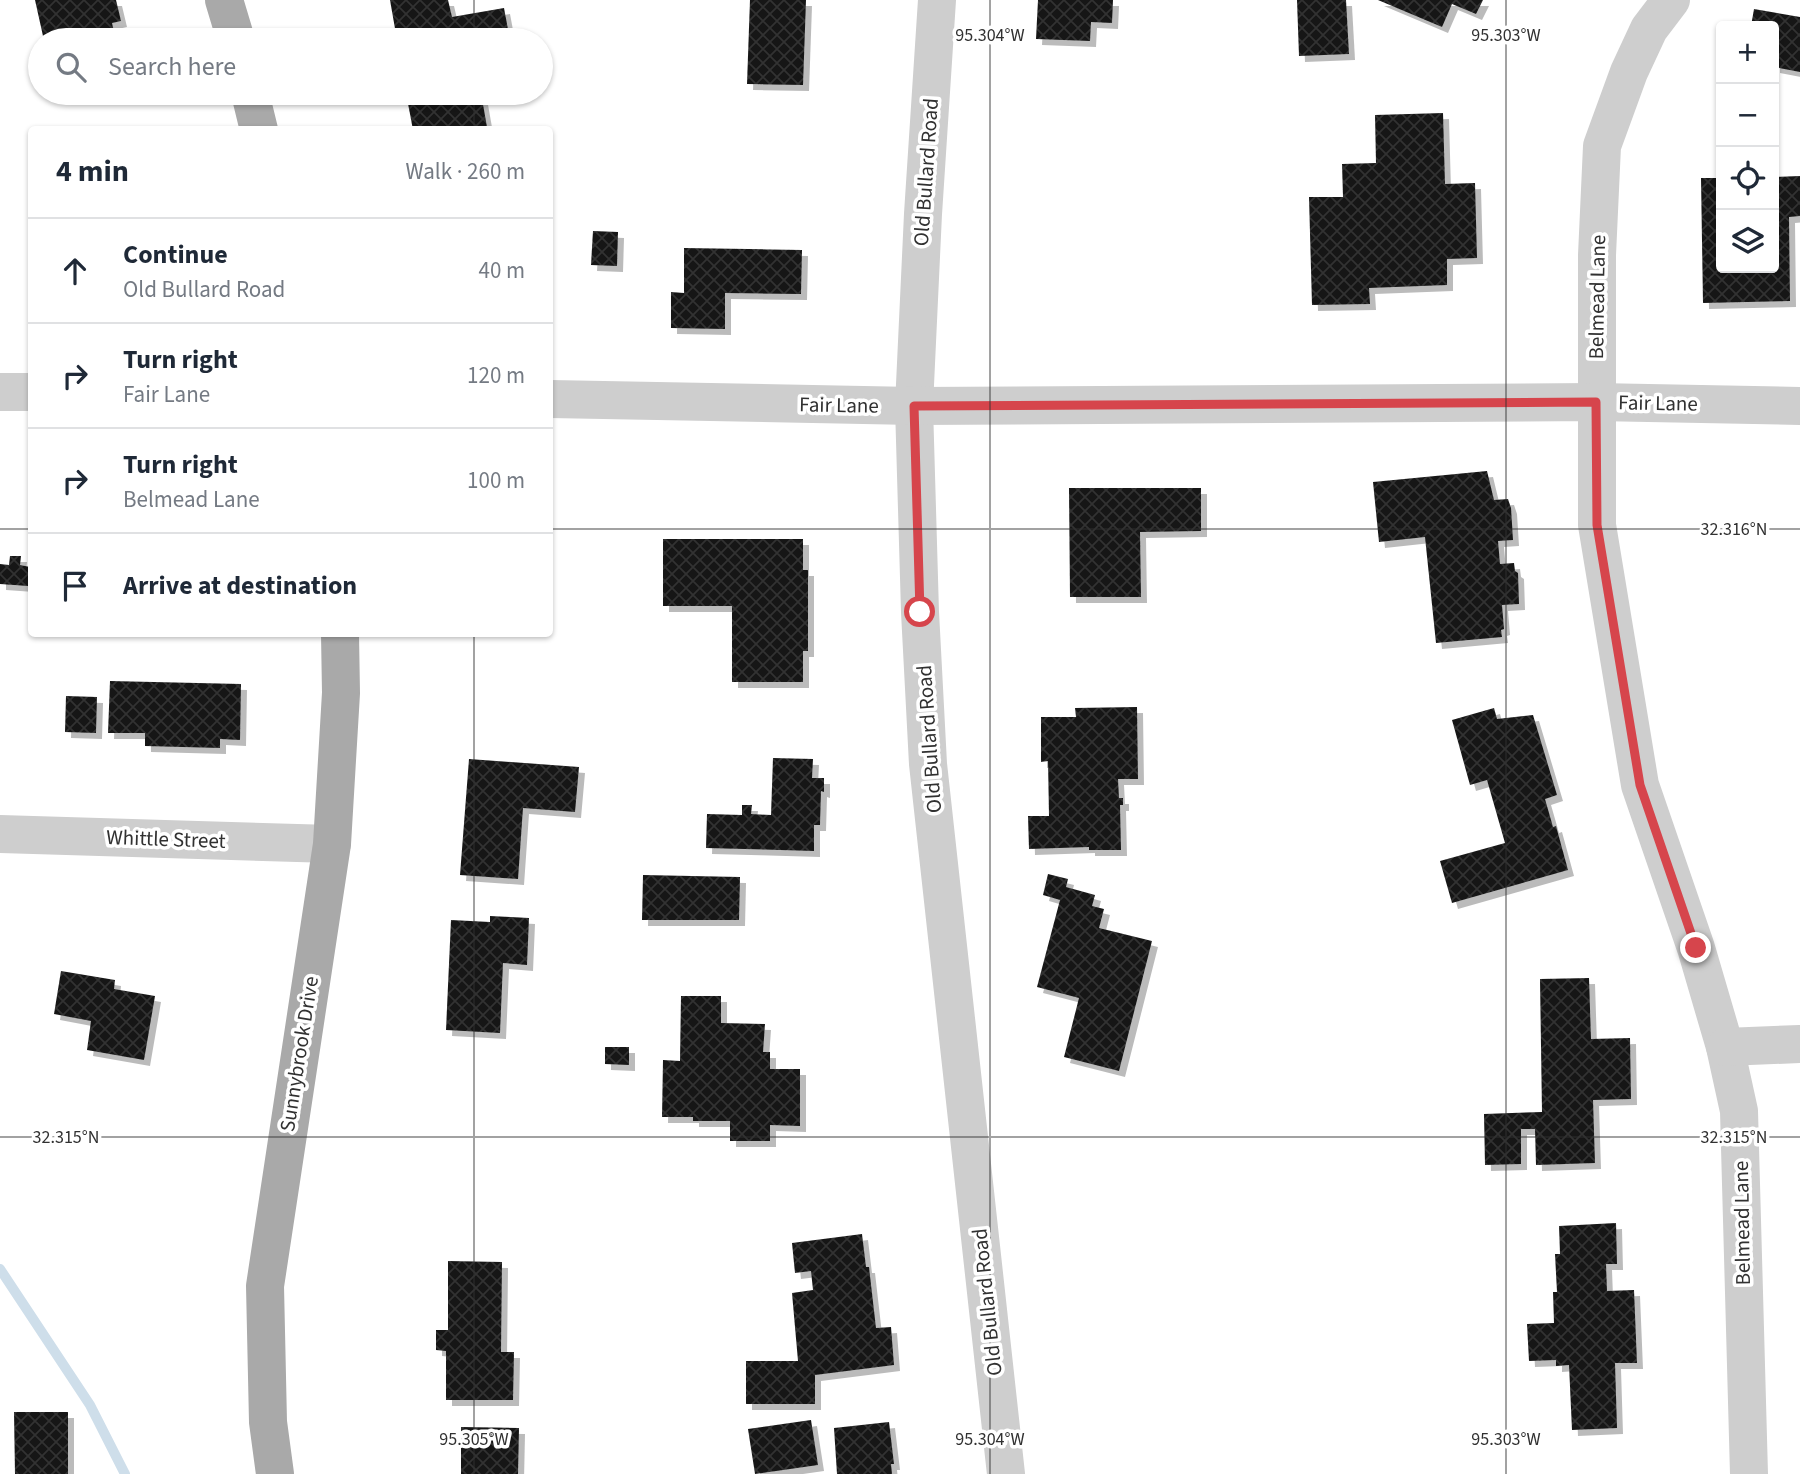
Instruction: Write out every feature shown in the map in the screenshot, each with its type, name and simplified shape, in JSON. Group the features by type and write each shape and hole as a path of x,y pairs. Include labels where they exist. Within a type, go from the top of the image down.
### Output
{"main road":[{"path":"225,0 233,28"},
{"path":"253,105 258,126"},
{"name":"Sunnybrook Drive","path":"275,1474 268,1422 265,1286 332,844 341,693 340,637"}],"street":[{"name":"Old Bullard Road","path":"937,0 914,406 920,612 928,764 1006,1474"},
{"name":"Belmead Lane","path":"1671,0 1649,30 1629,72 1602,146 1597,255 1597,525 1640,785 1696,948 1725,1047 1739,1111 1749,1474"},
{"path":"0,392 28,392"},
{"name":"Fair Lane","path":"553,399 914,406 1596,402 1800,406"},
{"name":"Whittle Street","path":"0,834 332,844"},
{"path":"1725,1047 1800,1044"}],"building":[{"path":"35,0 116,0 121,21 112,23 113,28 41,28"},
{"path":"390,0 448,0 452,17 504,8 508,28 395,28"},
{"path":"750,0 806,0 803,85 747,84"},
{"path":"1038,0 1113,0 1112,23 1091,22 1090,41 1036,39"},
{"path":"1297,0 1346,0 1349,54 1299,56"},
{"path":"1378,0 1483,0 1476,14 1452,4 1442,27"},
{"path":"1754,9 1800,17 1800,72 1779,68 1779,21 1752,21"},
{"path":"408,105 483,105 487,126 412,126"},
{"path":"1443,113 1445,184 1475,183 1477,258 1447,259 1447,285 1369,288 1370,304 1312,305 1309,197 1343,197 1342,164 1376,163 1375,115"},
{"path":"1800,176 1800,216 1789,217 1790,301 1703,303 1701,178 1716,178 1716,273 1779,273 1779,177"},
{"path":"593,231 618,232 617,266 591,265"},
{"path":"684,248 802,250 801,294 725,293 725,329 671,328 671,292 684,293"},
{"path":"1487,471 1494,500 1508,499 1511,508 1513,540 1498,541 1500,564 1514,563 1518,573 1519,604 1502,605 1502,637 1436,643 1425,537 1379,542 1373,482"},
{"path":"1069,488 1201,488 1201,531 1140,532 1141,597 1070,597"},
{"path":"663,539 803,539 803,570 808,570 808,651 803,651 803,682 732,682 732,606 663,606"},
{"path":"10,556 21,556 20,565 28,567 28,586 0,584 0,564 9,565"},
{"path":"110,681 241,684 240,740 220,739 220,748 145,746 145,733 108,733"},
{"path":"66,696 97,697 96,733 65,732"},
{"path":"1137,707 1138,779 1118,779 1119,798 1123,798 1123,805 1120,805 1121,850 1089,850 1089,847 1029,849 1028,816 1049,816 1048,761 1041,762 1041,717 1076,717 1075,708"},
{"path":"1494,708 1497,719 1533,715 1557,795 1545,799 1553,827 1556,826 1568,870 1452,903 1440,861 1505,843 1487,780 1470,785 1452,720"},
{"path":"773,758 813,759 812,778 824,778 820,825 814,825 814,851 706,848 707,814 742,815 742,805 752,805 751,814 771,815"},
{"path":"469,759 579,767 575,812 523,808 518,879 460,875"},
{"path":"1048,874 1068,879 1066,887 1095,895 1092,906 1104,909 1099,928 1152,941 1119,1071 1064,1057 1079,998 1037,987 1060,900 1043,895"},
{"path":"643,875 740,877 739,920 642,920"},
{"path":"490,916 529,918 527,965 503,963 500,1033 446,1030 451,920 490,922"},
{"path":"61,971 115,980 114,989 155,996 144,1060 87,1050 91,1021 54,1014"},
{"path":"1589,978 1591,1039 1630,1038 1631,1099 1593,1100 1595,1163 1536,1165 1535,1129 1521,1129 1521,1164 1485,1165 1484,1114 1542,1112 1540,979"},
{"path":"681,996 721,996 721,1023 765,1024 763,1052 770,1052 770,1069 800,1069 800,1126 770,1125 770,1141 730,1141 730,1121 693,1121 693,1117 662,1117 663,1060 680,1061"},
{"path":"605,1047 629,1047 629,1065 605,1064"},
{"path":"1616,1223 1617,1264 1606,1264 1607,1291 1634,1290 1637,1363 1615,1363 1617,1428 1572,1430 1569,1365 1556,1366 1556,1360 1529,1361 1527,1324 1554,1323 1553,1292 1557,1292 1555,1254 1560,1254 1559,1226"},
{"path":"862,1234 876,1328 891,1327 894,1365 815,1375 815,1404 746,1404 746,1361 798,1361 792,1293 813,1290 811,1271 795,1273 792,1243"},
{"path":"448,1261 502,1262 501,1352 514,1352 513,1400 446,1400 446,1351 436,1350 436,1330 448,1330"},
{"path":"14,1412 68,1412 68,1474 15,1474"},
{"path":"811,1420 818,1465 755,1474 748,1429"},
{"path":"889,1422 894,1464 891,1464 892,1474 837,1474 834,1428"},
{"path":"461,1427 519,1428 518,1474 461,1474"}],"waterway":[{"path":"0,1269 90,1405 125,1474"}],"route":[{"path":"920,612 914,406 1596,402 1597,525 1640,785 1696,948"}]}
